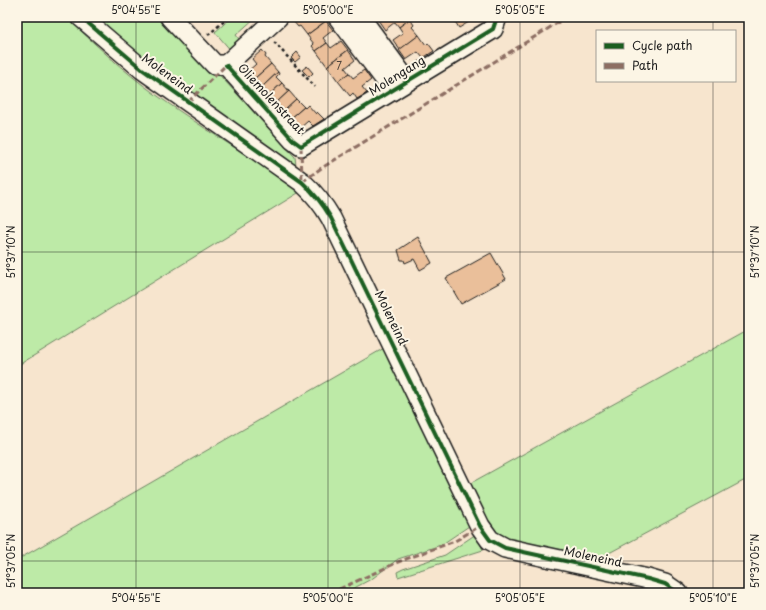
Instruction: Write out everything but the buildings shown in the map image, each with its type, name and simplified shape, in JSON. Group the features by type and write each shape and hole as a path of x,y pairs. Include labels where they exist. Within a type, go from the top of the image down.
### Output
{"street":[{"name":"Moleneind","path":"81,17 142,69 302,182 323,204 382,320 476,518 490,540 505,548 648,579 665,584 678,593"},
{"path":"170,17 215,65 226,65 278,17"},
{"path":"338,17 400,86"},
{"path":"360,17 400,86"},
{"name":"Molengang","path":"301,146 493,29 497,17"},
{"name":"Oliemolenstraat","path":"226,65 293,140 301,146"}],"path":[{"path":"196,46 229,17"},
{"path":"264,30 315,87"}],"green space":[{"path":"17,17 66,17 120,67 155,94 228,144 303,190 17,366"},
{"path":"92,17 166,17 295,157 297,174 251,146"},
{"path":"232,17 256,17 236,35 242,43 232,52 215,32"},
{"path":"749,329 749,478 596,560 502,538 492,531 469,484"},
{"path":"386,347 472,524 441,545 398,559 373,578 345,593 17,593 17,560"},
{"path":"476,534 483,550 398,577 397,572 445,555"}],"marked path":[{"path":"302,182 320,169 567,17"},
{"path":"188,102 226,65"},
{"path":"301,146 302,182"},
{"path":"331,593 398,562 455,541 480,526"}],"cycle path":[{"path":"81,17 142,69 302,182 318,199 331,218 480,526 490,540 505,548 648,579 665,584 678,593"},
{"path":"226,65 293,140 301,146 493,29 497,17"}]}
